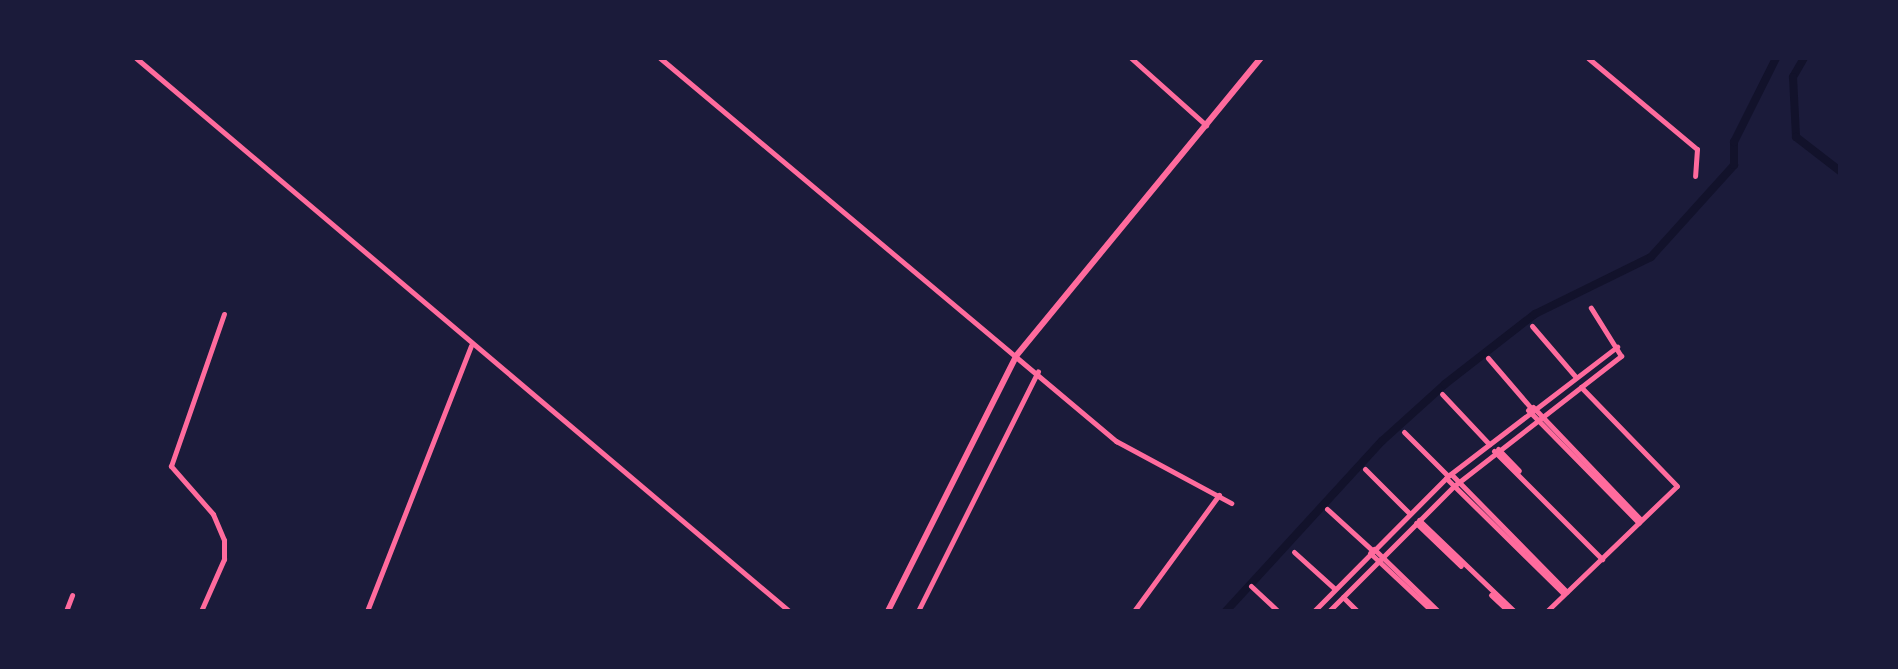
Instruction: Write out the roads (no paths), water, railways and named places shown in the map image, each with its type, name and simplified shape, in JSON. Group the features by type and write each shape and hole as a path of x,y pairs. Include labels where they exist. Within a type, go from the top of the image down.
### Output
{"main road":[{"path":"888,611 1016,356 1261,58"}],"street":[{"path":"136,58 471,346 789,611"},
{"path":"660,58 1138,456 1231,503"},
{"path":"1131,58 1206,125"},
{"path":"1588,58 1697,149 1695,176"},
{"path":"1329,611 1456,484 1621,356 1591,308"},
{"path":"201,611 224,540 213,514 171,466 224,314"},
{"path":"1532,326 1575,376"},
{"path":"367,611 471,346"},
{"path":"1314,611 1448,476 1531,408 1618,347"},
{"path":"1488,358 1539,418 1640,521"},
{"path":"918,611 1038,371"},
{"path":"1547,611 1675,489 1675,480 1581,387"},
{"path":"1442,394 1489,444"},
{"path":"1404,432 1566,593"},
{"path":"1496,450 1604,558"},
{"path":"1365,469 1409,513"},
{"path":"1134,611 1219,495"},
{"path":"1327,509 1435,611"},
{"path":"1418,521 1511,611"},
{"path":"1294,552 1335,589"},
{"path":"1251,586 1278,611"},
{"path":"66,611 72,595"},
{"path":"1343,597 1357,611"}],"waterway":[{"path":"1226,611 1382,441 1445,384 1535,314 1651,257 1734,165 1734,142 1776,58"},
{"path":"1804,58 1793,77 1796,137 1840,171"}]}
